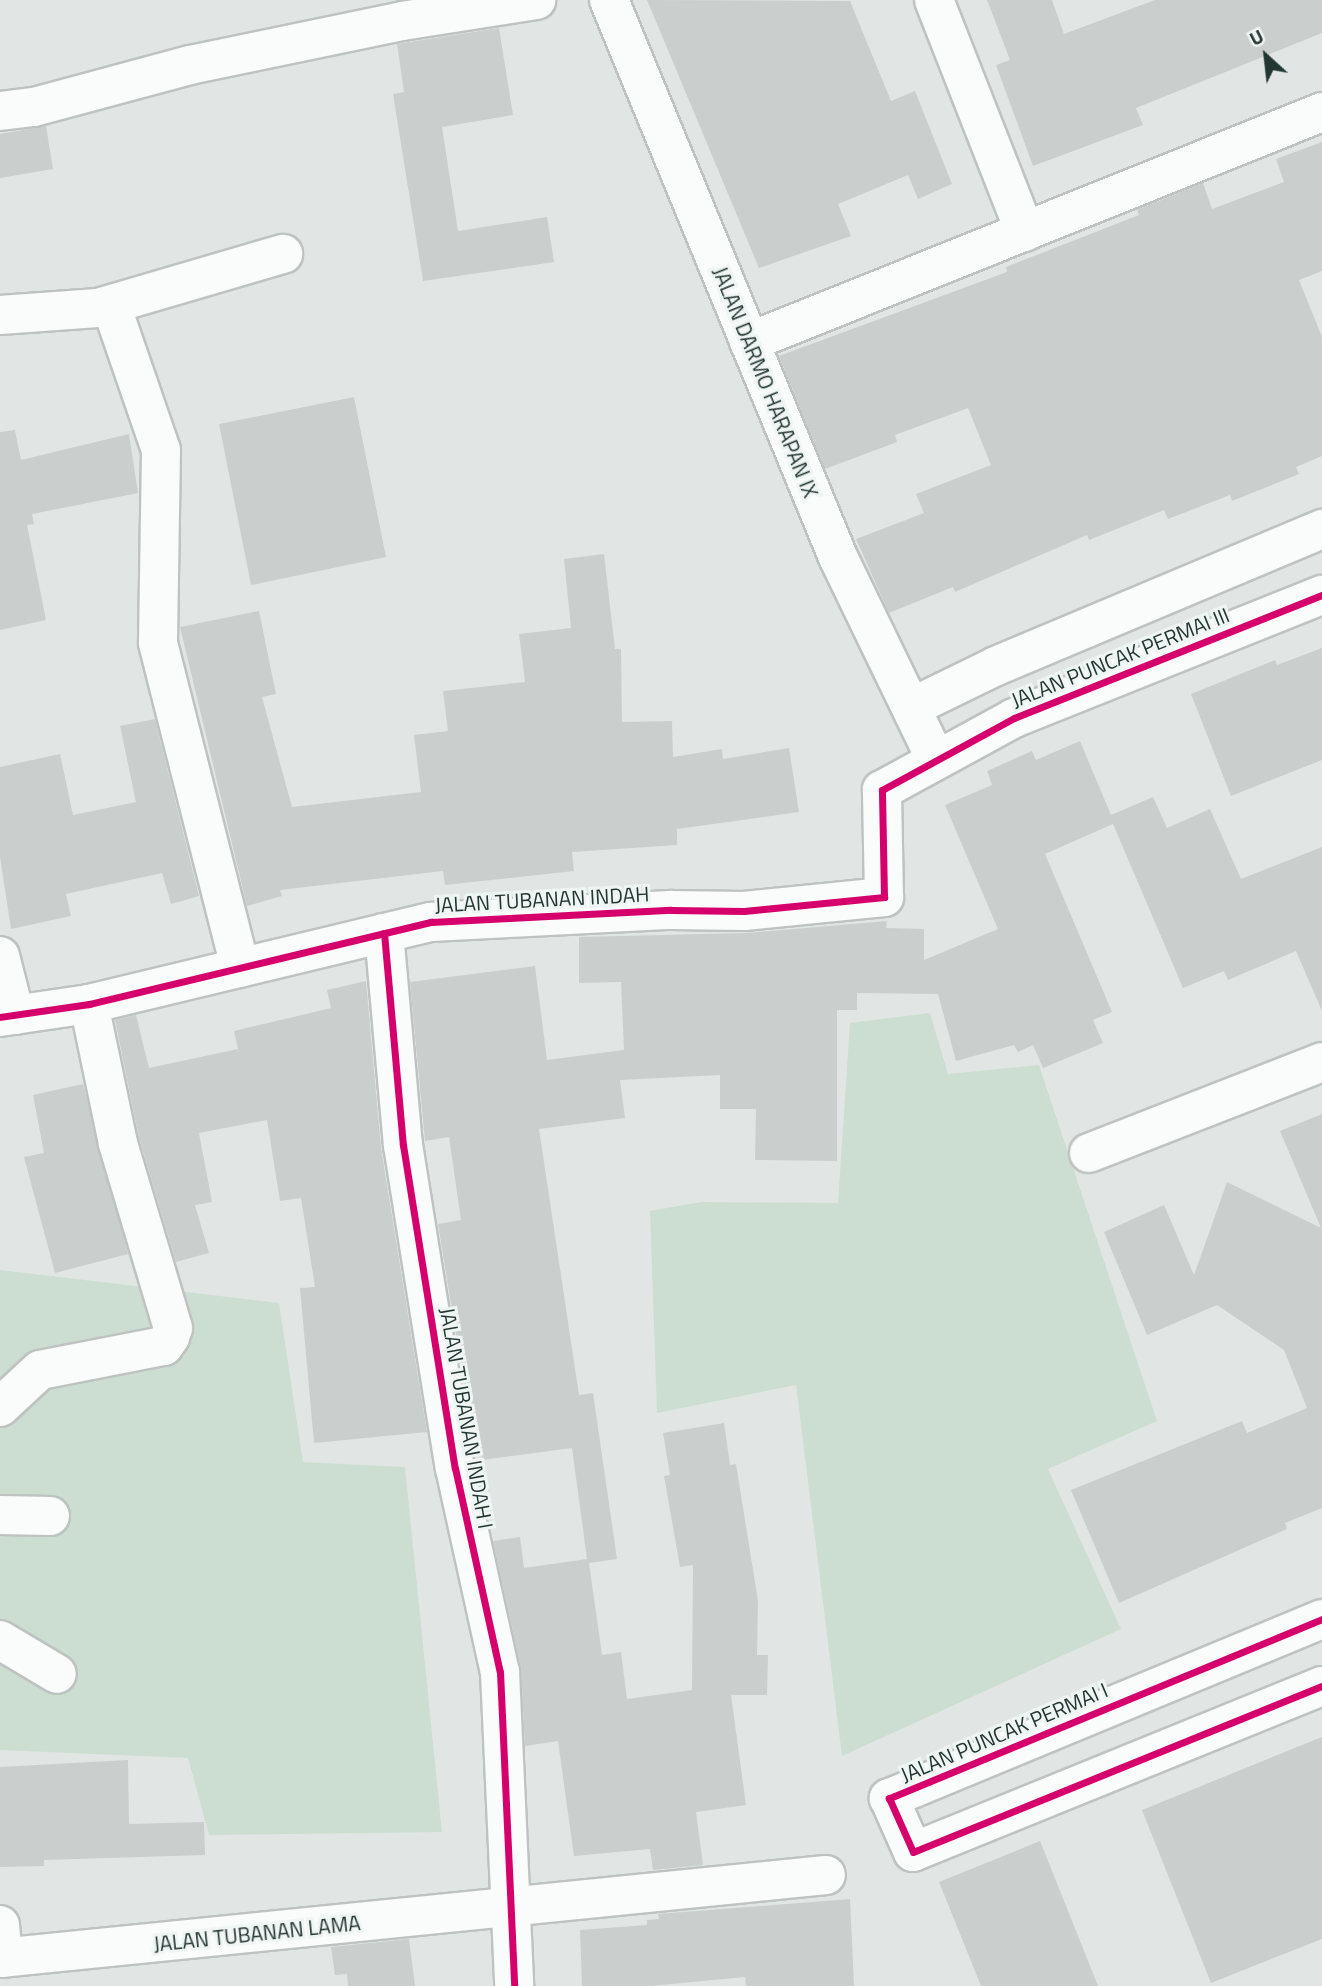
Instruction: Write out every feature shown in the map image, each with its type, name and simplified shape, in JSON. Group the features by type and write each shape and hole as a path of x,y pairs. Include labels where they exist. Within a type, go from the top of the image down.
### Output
{"street":[{"path":"0,111 34,107 398,10 536,0"},
{"name":"JALAN DARMO HARAPAN IX","path":"609,0 838,557 935,758"},
{"path":"934,0 1025,232"},
{"path":"749,342 1322,112"},
{"path":"0,315 81,312 283,254"},
{"path":"111,305 161,450 158,643 240,968"},
{"name":"JALAN PUNCAK PERMAI III","path":"912,707 996,666 1322,529"},
{"name":"JALAN PUNCAK PERMAI III","path":"935,758 1014,718 1322,595"},
{"name":"JALAN TUBANAN INDAH","path":"0,956 8,1016 89,1003 431,922 671,910 744,911 884,897 882,790 935,758"},
{"name":"JALAN TUBANAN INDAH I","path":"384,933 402,1145 455,1468 500,1672 514,1908"},
{"path":"0,1407 27,1377 40,1370 164,1346 173,1328 118,1143 89,1003"},
{"path":"1089,1153 1322,1062"},
{"path":"0,1515 50,1516"},
{"name":"JALAN PUNCAK PERMAI I","path":"1311,1690 913,1852 889,1798 1322,1619"},
{"path":"1277,1637 1311,1690"},
{"path":"0,1640 57,1674"},
{"name":"JALAN TUBANAN LAMA","path":"1,1947 514,1908 827,1875"},
{"path":"514,1908 514,1986"}],"green space":[{"path":"930,1013 948,1074 1039,1065 1157,1421 1048,1469 1121,1629 842,1756 796,1385 657,1413 650,1211 701,1202 838,1203 850,1023"},
{"path":"0,1270 279,1303 303,1462 405,1467 442,1832 209,1835 188,1758 0,1750"}],"building":[{"path":"647,0 850,1 891,101 915,91 952,184 918,199 908,175 838,204 851,236 759,268"},
{"path":"987,0 1052,0 1064,34 1155,0 1322,0 1322,33 1136,108 1143,125 1033,166 996,65 1010,60"},
{"path":"499,28 513,115 442,127 458,231 547,217 554,262 423,281 393,94 404,92 397,44"},
{"path":"46,126 53,169 0,178 0,134"},
{"path":"1322,142 1322,271 1299,280 1322,337 1322,456 1296,467 1299,474 1232,501 1230,495 1168,519 1164,510 1089,540 1087,535 955,592 953,587 889,613 856,539 924,513 916,494 991,465 968,408 895,435 897,442 825,469 779,356 1007,272 1006,267 1139,215 1137,210 1203,183 1212,209 1284,182 1276,159"},
{"path":"354,397 386,557 251,585 219,424"},
{"path":"15,430 21,460 129,434 138,493 32,514 34,524 27,525 46,620 0,630 0,432"},
{"path":"604,554 615,649 621,649 622,722 672,721 673,757 722,749 723,759 789,748 799,812 677,829 677,845 572,852 574,871 445,885 443,871 280,890 282,896 247,906 180,627 259,611 276,694 262,697 292,807 421,792 414,735 448,731 443,691 525,682 519,634 571,628 564,559"},
{"path":"1322,648 1322,760 1231,796 1191,694 1275,660 1277,665"},
{"path":"155,719 199,896 171,904 162,873 66,894 71,916 11,929 0,857 0,767 60,754 73,815 136,802 120,726"},
{"path":"1080,741 1111,815 1153,797 1167,828 1210,809 1241,879 1322,847 1322,1011 1296,951 1228,980 1224,971 1183,988 1113,824 1045,854 1112,1012 1093,1020 1103,1043 1043,1068 1033,1045 1018,1052 1014,1045 956,1061 938,994 857,993 857,1010 837,1010 837,1161 755,1160 756,1109 720,1109 720,1075 620,1080 625,1118 539,1129 579,1395 593,1393 617,1559 589,1563 602,1655 621,1652 627,1699 692,1690 693,1565 680,1567 664,1476 670,1475 663,1433 724,1423 730,1465 736,1464 758,1601 757,1655 768,1655 767,1695 731,1695 746,1805 696,1812 703,1865 653,1870 650,1849 574,1856 558,1741 525,1746 521,1668 493,1541 520,1537 524,1568 587,1559 572,1448 482,1460 478,1427 471,1427 438,1224 461,1220 449,1137 425,1141 410,982 535,966 547,1060 624,1050 621,982 579,983 579,937 746,933 887,921 886,928 924,929 924,960 998,929 945,805 992,785 987,771 1032,751 1036,760"},
{"path":"366,981 381,1148 427,1432 314,1443 300,1288 315,1287 301,1198 280,1201 267,1120 199,1133 212,1202 195,1205 209,1253 176,1262 139,1138 115,1020 136,1015 149,1068 238,1049 234,1031 331,1008 327,990"},
{"path":"83,1084 128,1254 55,1273 24,1157 44,1153 33,1095"},
{"path":"1322,1114 1322,1508 1285,1523 1287,1529 1119,1603 1071,1490 1242,1421 1247,1433 1307,1408 1284,1350 1217,1305 1147,1335 1104,1232 1164,1205 1194,1275 1227,1182 1321,1228 1280,1131"},
{"path":"1322,1737 1322,1939 1211,1983 1142,1810"},
{"path":"128,1760 129,1824 204,1822 205,1855 44,1860 44,1866 0,1867 0,1767"},
{"path":"1040,1841 1098,1986 981,1986 939,1882"},
{"path":"850,1899 854,1986 746,1986 745,1977 651,1986 582,1986 580,1930 647,1925 647,1920 659,1919 658,1914"},
{"path":"409,1939 415,1986 348,1986 347,1974 335,1975 331,1947"}],"cycle path":[{"path":"0,1017 89,1004 431,922 671,910 744,911 884,897 882,790 1014,718 1322,595"},
{"path":"384,933 403,1145 455,1468 500,1672 514,1986"},
{"path":"1322,1619 889,1798 913,1852 1322,1686"}]}
